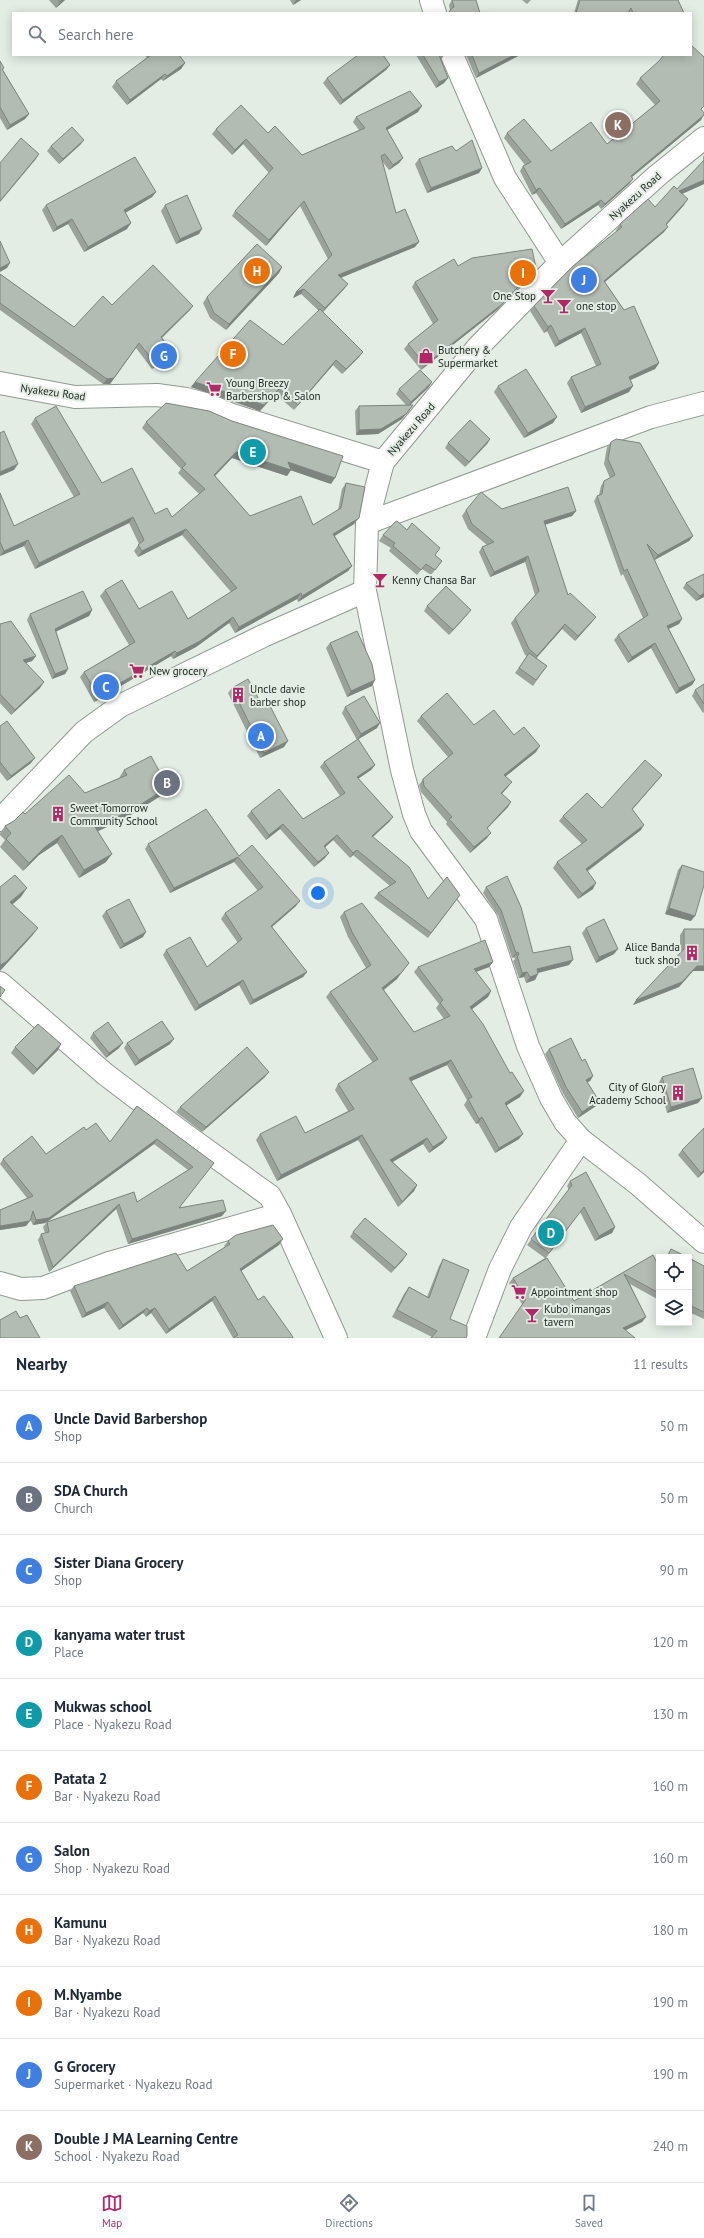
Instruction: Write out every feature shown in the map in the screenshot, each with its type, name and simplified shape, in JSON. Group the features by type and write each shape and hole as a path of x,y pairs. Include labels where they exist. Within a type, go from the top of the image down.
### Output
{"street":[{"path":"431,0 436,12"},
{"path":"452,56 505,178 560,263"},
{"name":"Nyakezu Road","path":"0,383 75,397 157,395 186,399 209,405 232,416 383,462 478,347 560,263 658,175 704,138"},
{"path":"367,523 651,417 704,403"},
{"path":"383,462 367,523 365,591 402,770 414,814 421,831 486,919 528,1046 564,1122 581,1140 638,1184 704,1242"},
{"path":"0,820 84,732 120,706 263,636 365,591"},
{"path":"0,983 104,1074 270,1196 280,1214 335,1338"},
{"path":"474,1338 500,1269 520,1227 581,1140"},
{"path":"0,1283 21,1289 43,1288 109,1264 280,1214"}],"building":[{"path":"452,0 476,0 480,12 450,12 454,7"},
{"path":"580,0 678,0 684,12 633,12 631,8 629,12 576,12"},
{"path":"692,46 704,57 704,106 701,109 704,115 631,176 633,179 605,204 601,200 565,224 540,188 536,190 523,166 531,162 507,133 524,119 551,151 591,122 607,144 660,101 640,78 663,56 692,56"},
{"path":"150,56 180,56 185,63 167,76 165,74 130,100 116,81"},
{"path":"357,56 384,56 390,65 343,100 327,78"},
{"path":"424,56 439,56 448,78 439,82"},
{"path":"472,56 512,56 479,73"},
{"path":"0,61 4,68 2,69 29,114 10,125 0,107"},
{"path":"410,91 422,106 386,128 403,158 393,165 385,154 381,156 396,213 405,209 419,242 338,275 348,284 325,308 304,289 296,292 332,255 304,201 269,240 235,211 273,168 246,139 235,150 216,129 241,105 268,133 275,126 302,155 365,128 356,117"},
{"path":"72,127 84,140 63,159 51,146"},
{"path":"21,138 39,154 0,201 0,163"},
{"path":"472,140 482,168 431,188 419,159 452,146 456,151"},
{"path":"135,157 156,192 124,210 131,223 88,247 72,219 57,227 46,205"},
{"path":"704,160 704,180 679,191 688,199 666,224 668,227 604,281 624,310 634,306 659,363 629,377 633,386 585,407 571,377 601,364 585,328 559,341 551,325 548,327 534,306 573,266 622,227 620,224 648,199 655,207 674,186 677,189"},
{"path":"187,195 202,229 180,239 165,205"},
{"path":"0,241 10,263 0,268"},
{"path":"257,244 282,267 229,324 214,313 207,297"},
{"path":"532,249 536,268 501,305 425,365 408,344 438,320 415,282 454,259 458,266 472,258"},
{"path":"153,265 193,306 161,337 172,351 156,364 139,343 114,378 107,379 0,303 0,274 74,327 103,296 112,305"},
{"path":"320,309 363,352 346,369 336,360 298,405 279,389 264,405 195,382 250,320 283,345"},
{"path":"526,369 557,417 528,433 498,386"},
{"path":"420,370 432,382 411,402 399,389"},
{"path":"166,403 209,411 232,421 343,456 335,478 288,462 291,470 236,452 214,475 250,516 301,496 313,525 341,508 346,483 365,487 359,518 333,534 352,566 302,596 301,593 239,627 233,617 200,641 177,653 175,651 98,696 84,672 135,642 105,590 122,580 139,609 172,591 188,619 237,588 186,529 142,551 138,545 144,540 133,517 39,563 28,540 4,551 0,542 0,493 14,526 80,494 35,418 56,406 102,483 132,468 155,514 167,508 172,517 205,489 182,468 186,464 146,422"},
{"path":"413,405 406,414 381,429 359,430 359,406"},
{"path":"470,420 490,439 469,462 448,443"},
{"path":"4,431 18,464 0,472 0,433"},
{"path":"616,439 640,443 693,536 658,555 647,544 682,619 667,626 695,680 679,688 655,643 632,657 618,635 648,615 627,569 624,571 597,496 602,494 604,481 615,475 608,459 611,442"},
{"path":"568,487 576,511 544,521 568,595 570,593 596,617 578,636 565,624 537,656 529,649 515,618 539,591 528,556 494,572 482,547 494,542 472,524 466,510 481,492 502,509"},
{"path":"397,521 407,530 412,523 440,548 435,555 442,561 435,570 426,564 421,570 393,546 395,543 383,535"},
{"path":"704,574 704,593 700,596 686,583"},
{"path":"446,586 471,610 453,630 427,606"},
{"path":"83,591 92,610 55,629 68,669 55,674 30,614"},
{"path":"11,621 36,656 23,660 44,682 15,710 0,694 0,624"},
{"path":"357,631 372,664 375,680 351,691 330,643"},
{"path":"529,653 547,666 536,680 519,668"},
{"path":"248,679 262,705 268,702 288,741 264,753 232,688"},
{"path":"704,684 704,704 695,690"},
{"path":"447,693 474,725 494,710 514,735 524,727 540,746 504,775 512,782 501,793 511,802 487,828 491,833 474,847 449,819 452,817 424,786 423,779 453,753 421,716"},
{"path":"364,696 380,723 361,734 345,707"},
{"path":"7,721 35,758 11,776 0,762 0,726"},
{"path":"358,739 375,765 357,777 393,817 372,836 409,867 428,899 447,877 460,895 431,933 378,893 396,882 357,850 353,853 337,835 324,846 329,853 318,862 283,824 269,835 251,811 279,789 303,819 345,793 324,762"},
{"path":"151,756 168,787 132,810 95,827 112,854 84,870 62,835 45,847 29,863 6,839 11,833 5,826 14,821 23,812 25,814 69,775 85,793 127,775 124,770"},
{"path":"645,760 662,775 632,809 644,825 586,869 596,883 582,894 557,862 587,840 563,816 587,793 602,808"},
{"path":"206,809 239,856 252,845 300,901 271,926 307,972 253,1000 243,980 199,1005 166,950 190,937 207,967 242,939 225,913 263,887 238,857 174,888 148,844"},
{"path":"682,865 704,872 704,885 695,916 669,908"},
{"path":"15,875 27,888 10,902 38,928 6,962 0,965 0,887"},
{"path":"507,876 521,907 533,953 570,946 573,960 537,969 538,974 530,977 527,972 522,973 517,955 519,955 518,952 516,953 501,910 486,887"},
{"path":"129,899 146,932 124,944 106,911"},
{"path":"362,903 409,963 401,973 382,988 414,1032 450,1016 440,1003 443,1000 418,967 485,940 493,962 474,969 491,991 470,1007 483,1024 510,1073 512,1072 524,1091 505,1103 523,1134 499,1148 482,1117 479,1119 468,1099 472,1097 451,1060 409,1078 447,1138 433,1147 427,1138 390,1160 417,1185 402,1202 362,1135 281,1175 260,1134 296,1116 305,1133 354,1109 338,1084 378,1059 330,992 371,965 352,932 344,912"},
{"path":"604,919 618,949 599,957 586,928"},
{"path":"684,929 704,929 704,966 697,966 682,982 636,1000 684,949"},
{"path":"0,986 5,990 0,997"},
{"path":"162,1021 174,1039 139,1060 127,1043"},
{"path":"108,1022 123,1043 109,1053 93,1033"},
{"path":"38,1024 61,1044 37,1069 15,1047"},
{"path":"571,1038 582,1061 585,1059 593,1076 586,1080 599,1101 582,1112 566,1087 549,1049"},
{"path":"247,1047 269,1072 206,1127 180,1107"},
{"name":"City of Glory Academy School","path":"693,1068 702,1098 671,1107 662,1077"},
{"path":"137,1106 214,1163 179,1208 223,1200 226,1211 132,1239 119,1204 53,1267 41,1234 49,1232 47,1222 134,1192 137,1202 193,1167 157,1139 49,1218 36,1220 33,1211 30,1221 0,1226 0,1210 33,1196 3,1159 32,1136 46,1154 84,1127 86,1130 96,1123 110,1142"},
{"path":"704,1128 704,1170 701,1173 682,1150"},
{"path":"586,1172 615,1227 599,1236 584,1207 549,1253 531,1239 572,1185 570,1181"},
{"path":"365,1218 407,1254 395,1268 353,1232"},
{"path":"273,1225 283,1239 240,1269 258,1300 264,1296 293,1337 292,1338 233,1338 238,1335 215,1296 169,1329 155,1308 149,1311 147,1308 123,1325 108,1302 86,1313 74,1286 176,1253 187,1271 230,1244 228,1241 236,1235"},
{"path":"671,1249 681,1254 668,1254"},
{"path":"653,1255 656,1261 656,1291 624,1274 646,1317 623,1328 635,1338 499,1338 526,1299 513,1278 547,1258 574,1301"},
{"path":"443,1259 469,1270 450,1319 467,1326 466,1338 431,1338 437,1331 397,1310 409,1287 429,1298"},
{"path":"692,1260 704,1266 704,1312 692,1306"},
{"path":"16,1311 20,1318 27,1315 40,1338 0,1338 0,1320"}],"place":[{"name":"Double J MA Learning Centre","path":"618,125"},
{"name":"Kamunu","path":"257,271"},
{"name":"M.Nyambe","path":"523,273"},
{"name":"G Grocery","path":"584,280"},
{"name":"One Stop","path":"548,296"},
{"name":"one stop","path":"564,306"},
{"name":"Patata 2","path":"233,354"},
{"name":"Salon","path":"164,356"},
{"name":"Butchery & Supermarket","path":"426,356"},
{"name":"Young Breezy Barbershop & Salon","path":"214,389"},
{"name":"Mukwas school","path":"253,452"},
{"name":"Kenny Chansa Bar","path":"380,580"},
{"name":"New grocery","path":"137,671"},
{"name":"Sister Diana Grocery","path":"106,687"},
{"name":"Uncle davie barber shop","path":"238,695"},
{"name":"Uncle David Barbershop","path":"261,736"},
{"name":"SDA Church","path":"167,783"},
{"name":"Sweet Tomorrow Community School","path":"58,814"},
{"name":"Alice Banda tuck shop","path":"692,953"},
{"name":"City of Glory Academy School","path":"678,1093"},
{"name":"kanyama water trust","path":"551,1233"},
{"name":"Appointment shop","path":"519,1292"},
{"name":"Kubo imangas tavern","path":"532,1315"}]}
